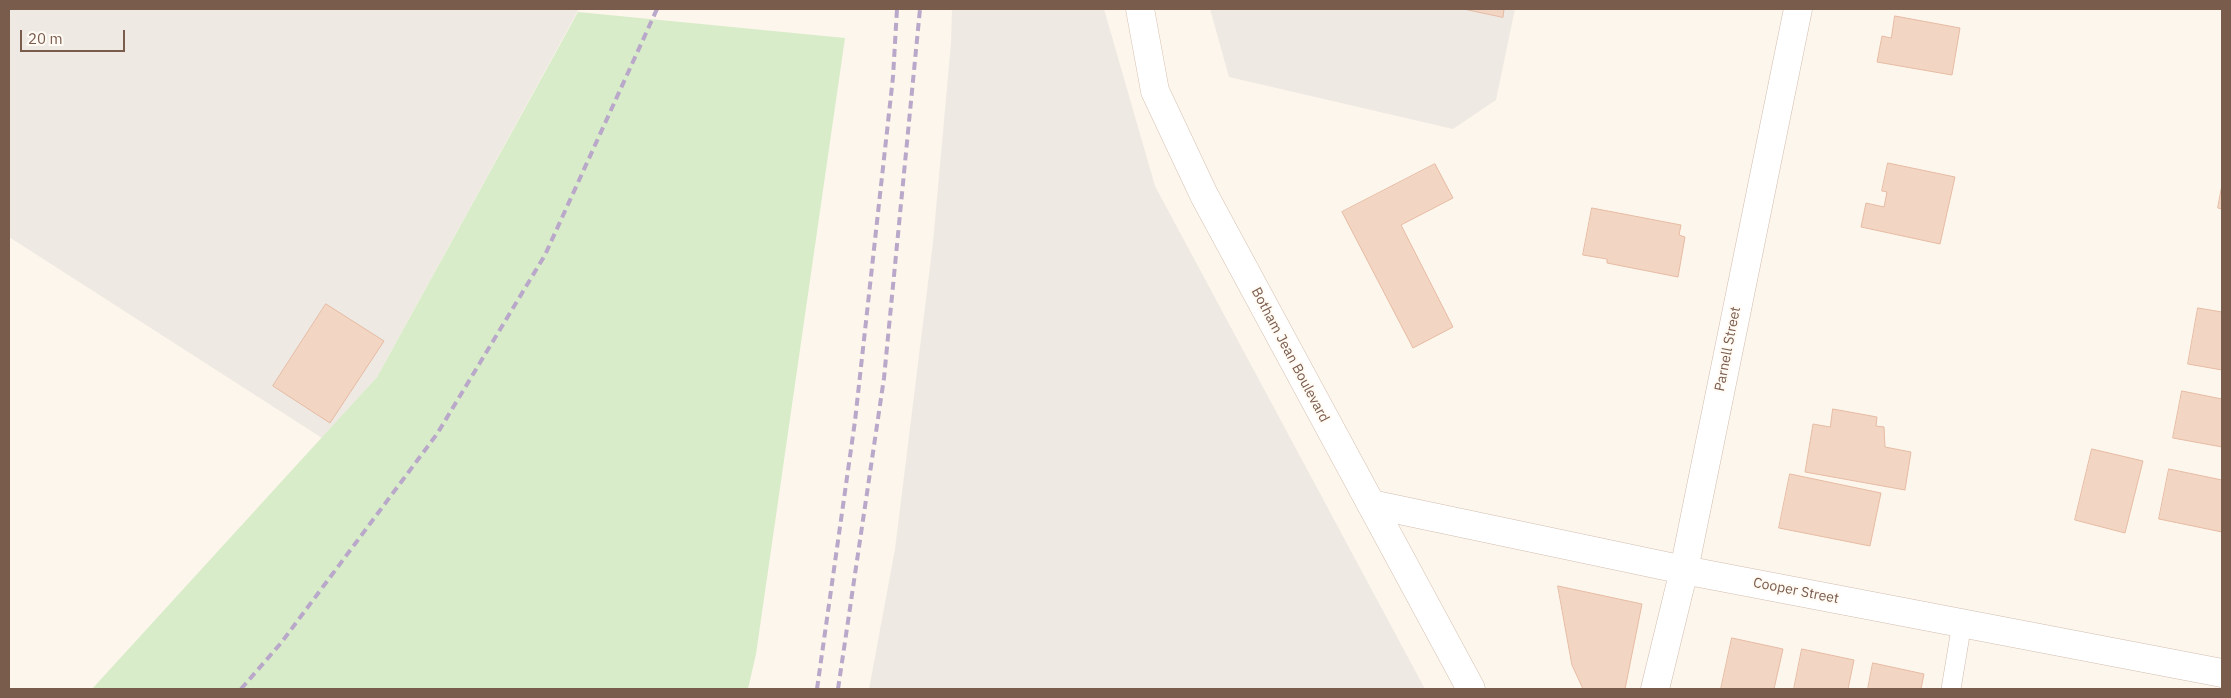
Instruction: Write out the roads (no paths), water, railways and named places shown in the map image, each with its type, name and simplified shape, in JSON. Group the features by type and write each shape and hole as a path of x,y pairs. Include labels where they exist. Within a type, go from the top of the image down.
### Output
{"street":[{"name":"Botham Jean Boulevard","path":"1140,9 1155,91 1204,195 1471,689"},
{"name":"Parnell Street","path":"1655,689 1684,570 1798,9"},
{"name":"Cooper Street","path":"1371,504 1684,570 2222,673"}],"lane":[{"path":"1951,689 1962,623"}],"railway":[{"path":"241,689 281,643 437,434 545,255 657,9"},
{"path":"817,689 855,421 893,77 897,9"},
{"path":"838,689 884,378 920,9"}]}
